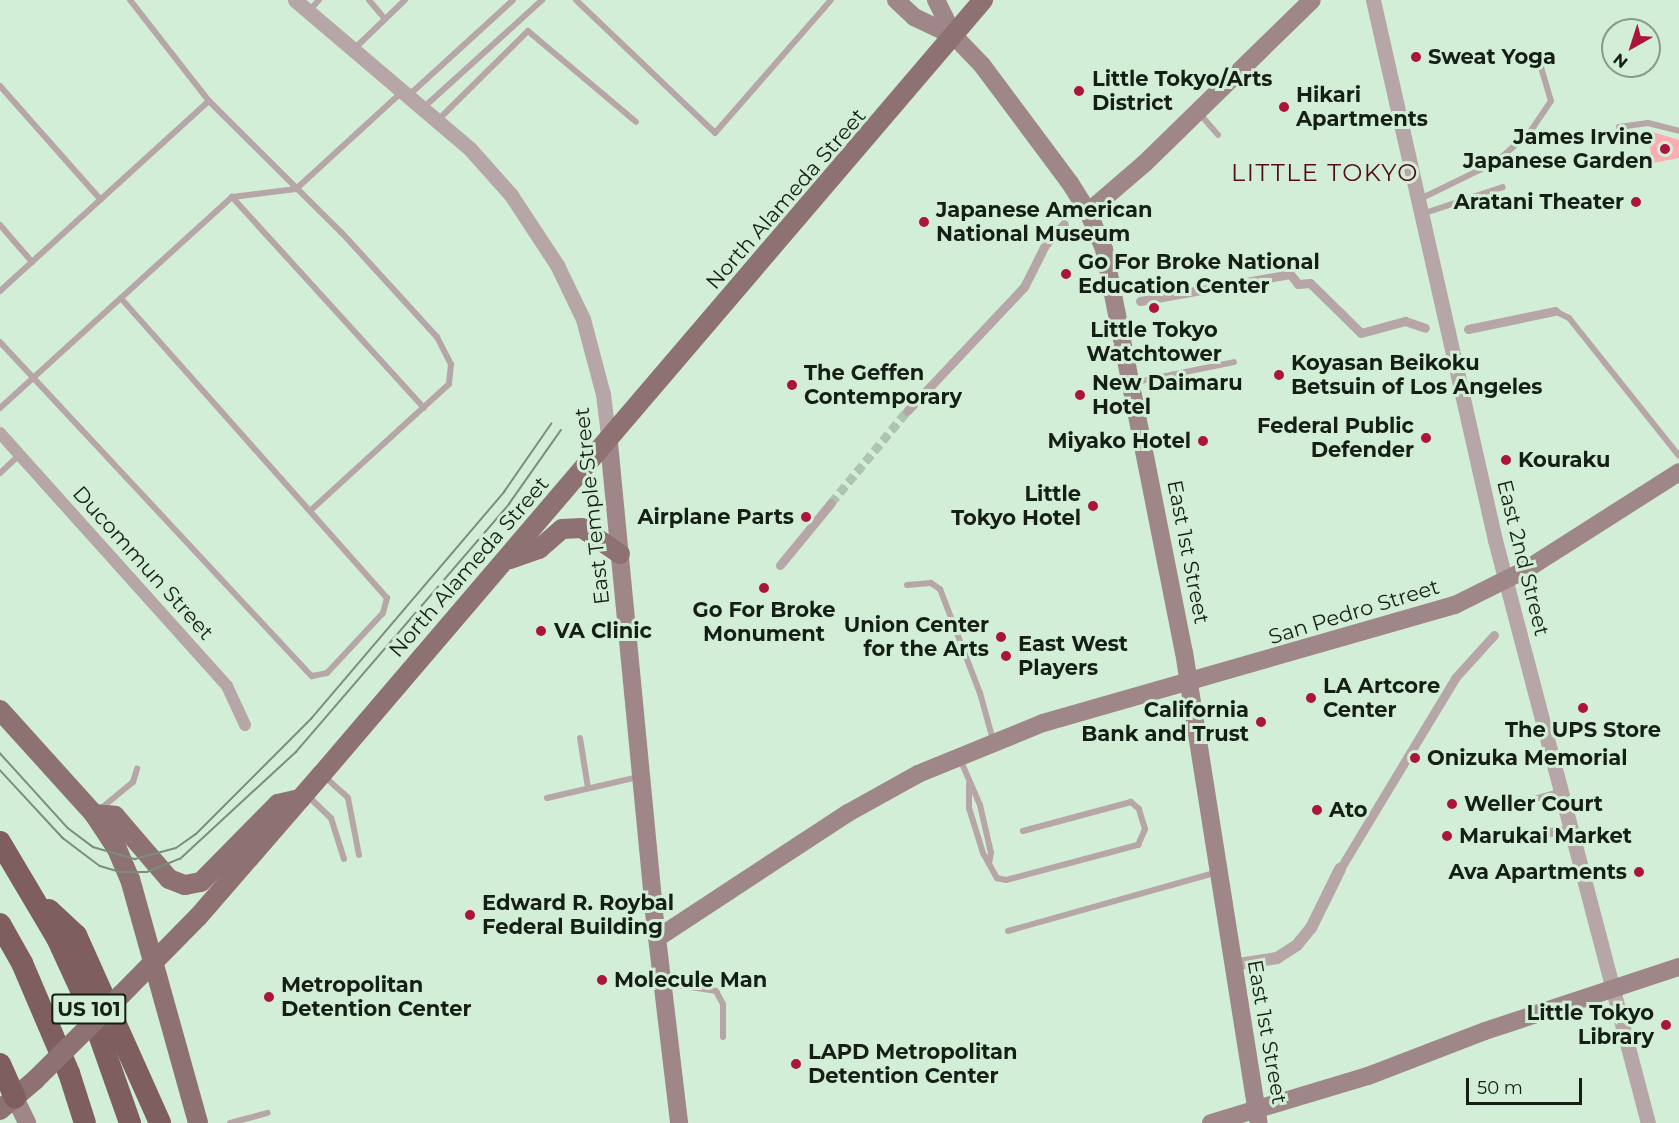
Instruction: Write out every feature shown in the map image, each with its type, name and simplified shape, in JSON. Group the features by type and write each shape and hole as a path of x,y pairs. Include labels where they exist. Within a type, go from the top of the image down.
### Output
{"highway":[{"name":"US 101","path":"0,842 37,899 91,1012 130,1123"},
{"path":"37,899 76,935 160,1123"},
{"name":"US 101","path":"0,924 64,1062 85,1123"},
{"path":"0,1064 7,1104"}],"main road":[{"name":"East 1st Street","path":"896,0 914,17 954,36"},
{"name":"East 1st Street","path":"936,0 954,36 982,64 1088,212 1109,269 1188,683 1232,965 1259,1117"},
{"name":"North Alameda Street","path":"7,1104 35,1080 152,964 303,796 609,442 983,0"},
{"path":"1088,212 1122,185 1311,0"},
{"name":"East Temple Street","path":"609,442 679,1123"},
{"name":"San Pedro Street","path":"659,937 848,813 959,756 993,741 1188,683 1424,617 1506,579 1679,472"},
{"path":"507,559 539,549 562,529 591,531 621,554"},
{"path":"0,710 94,814 117,849 130,879 198,1123"},
{"path":"94,814 115,816 169,879 185,885 201,882 278,804 303,796"},
{"path":"1211,1123 1259,1117 1589,995 1614,990 1679,967"},
{"path":"7,1104 27,1123"}],"street":[{"name":"East Temple Street","path":"295,0 314,6 353,50 470,149 511,195 570,288 591,344 609,442"},
{"name":"East 2nd Street","path":"1373,0 1506,579 1648,1123"},
{"path":"907,411 1024,287 1045,245 1064,224"},
{"path":"1140,301 1290,274 1298,284 1310,283 1361,333 1405,321 1425,328"},
{"path":"1468,329 1555,311"},
{"name":"Ducommun Street","path":"0,433 227,686 245,725"},
{"path":"780,565 831,503"},
{"path":"1232,965 1277,958 1297,945 1311,928 1340,868 1455,678 1494,635"},
{"path":"1535,834 1572,829"}],"lane":[{"path":"130,0 210,102 437,337 451,364 449,384 310,510"},
{"path":"369,0 384,18"},
{"path":"353,50 405,0"},
{"path":"0,408 232,197 296,189 513,0"},
{"path":"423,108 542,0"},
{"path":"576,0 715,133 831,0"},
{"path":"437,121 528,31 636,122"},
{"path":"1420,207 1496,162 1530,132 1551,101 1538,57"},
{"path":"0,86 101,200"},
{"path":"0,291 210,102"},
{"path":"1198,112 1218,135"},
{"path":"1619,127 1648,123 1679,131"},
{"path":"1420,207 1503,187"},
{"path":"232,197 424,408"},
{"path":"0,225 32,262"},
{"path":"0,342 312,676 327,673 383,613 387,598 121,298"},
{"path":"1555,311 1569,318 1679,456"},
{"path":"1131,383 1234,362"},
{"path":"0,473 20,455"},
{"path":"908,585 931,583 940,589 980,693 993,741"},
{"path":"580,738 588,789"},
{"path":"959,756 969,784 980,805 991,853 989,863"},
{"path":"94,814 133,782 137,769"},
{"path":"322,774 348,798 359,855"},
{"path":"547,798 642,777"},
{"path":"969,784 969,808 989,863 997,878 1005,880 1138,845 1145,829 1139,809 1131,802 1023,831"},
{"path":"1538,798 1563,791"},
{"path":"303,796 331,818 344,859"},
{"path":"1008,931 1218,872"},
{"path":"664,983 717,991 723,1004 723,1037"},
{"path":"230,1123 268,1113"}],"shaded area":[{"name":"James Irvine Japanese Garden","path":"1646,130 1679,140 1679,158 1653,163"}],"tunnel":[{"path":"831,503 907,411"}],"tram line":[{"path":"0,753 68,828 93,847 135,859 176,848 196,834 311,719 504,492 551,424"},
{"path":"0,770 63,838 100,866 121,872 147,872 180,859 296,752 509,504 561,430"}],"place":[{"name":"Sweat Yoga","path":"1416,57"},
{"name":"Little Tokyo/Arts District","path":"1079,91"},
{"name":"Hikari Apartments","path":"1284,107"},
{"name":"James Irvine Japanese Garden","path":"1665,149"},
{"name":"Aratani Theater","path":"1636,202"},
{"name":"Japanese American National Museum","path":"924,222"},
{"name":"Go For Broke National Education Center","path":"1066,274"},
{"name":"Little Tokyo Watchtower","path":"1154,308"},
{"name":"Koyasan Beikoku Betsuin of Los Angeles","path":"1279,375"},
{"name":"The Geffen Contemporary","path":"792,385"},
{"name":"New Daimaru Hotel","path":"1080,395"},
{"name":"Federal Public Defender","path":"1426,438"},
{"name":"Miyako Hotel","path":"1203,441"},
{"name":"Kouraku","path":"1506,460"},
{"name":"Little Tokyo Hotel","path":"1093,506"},
{"name":"Airplane Parts","path":"806,517"},
{"name":"Go For Broke Monument","path":"764,588"},
{"name":"VA Clinic","path":"541,631"},
{"name":"Union Center for the Arts","path":"1001,637"},
{"name":"East West Players","path":"1006,656"},
{"name":"LA Artcore Center","path":"1311,698"},
{"name":"The UPS Store","path":"1583,708"},
{"name":"California Bank and Trust","path":"1261,722"},
{"name":"Onizuka Memorial","path":"1415,758"},
{"name":"Weller Court","path":"1452,804"},
{"name":"Ato","path":"1317,810"},
{"name":"Marukai Market","path":"1447,836"},
{"name":"Ava Apartments","path":"1639,872"},
{"name":"Edward R. Roybal Federal Building","path":"470,915"},
{"name":"Molecule Man","path":"602,980"},
{"name":"Metropolitan Detention Center","path":"269,997"},
{"name":"Little Tokyo Library","path":"1666,1025"},
{"name":"LAPD Metropolitan Detention Center","path":"796,1064"}],"district":[{"name":"LITTLE TOKYO","path":"1325,173"}]}
